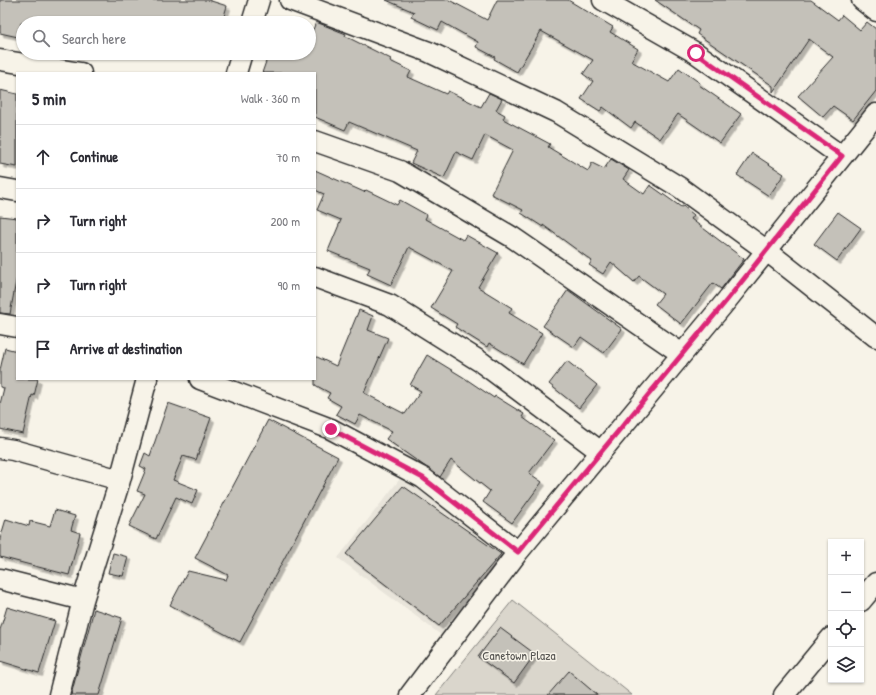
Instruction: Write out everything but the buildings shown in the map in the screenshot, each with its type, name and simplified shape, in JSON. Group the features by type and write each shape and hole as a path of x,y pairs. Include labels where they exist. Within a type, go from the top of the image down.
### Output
{"street":[{"path":"254,16 259,0"},
{"path":"290,0 429,52 556,112 679,187 767,251 876,337"},
{"path":"603,0 696,53 842,156"},
{"path":"862,0 876,11"},
{"path":"0,60 75,72"},
{"path":"236,72 240,60"},
{"path":"410,695 518,552 767,251 876,114"},
{"path":"316,141 400,171 512,237 682,354"},
{"path":"0,188 16,191"},
{"path":"316,277 390,305 481,362 601,452"},
{"path":"0,324 16,327"},
{"path":"60,695 83,600 120,480 147,380"},
{"path":"203,380 331,429 423,478 518,552"},
{"path":"0,448 13,450 120,480"},
{"path":"0,578 83,600"},
{"path":"864,597 876,583"},
{"path":"784,695 828,642"}],"shaded area":[{"path":"403,475 506,551 441,635 338,558"}],"green space":[{"name":"Canetown Plaza","path":"513,600 632,695 436,695"}],"route":[{"path":"331,429 423,478 518,552 727,300 842,156 696,53"}]}
